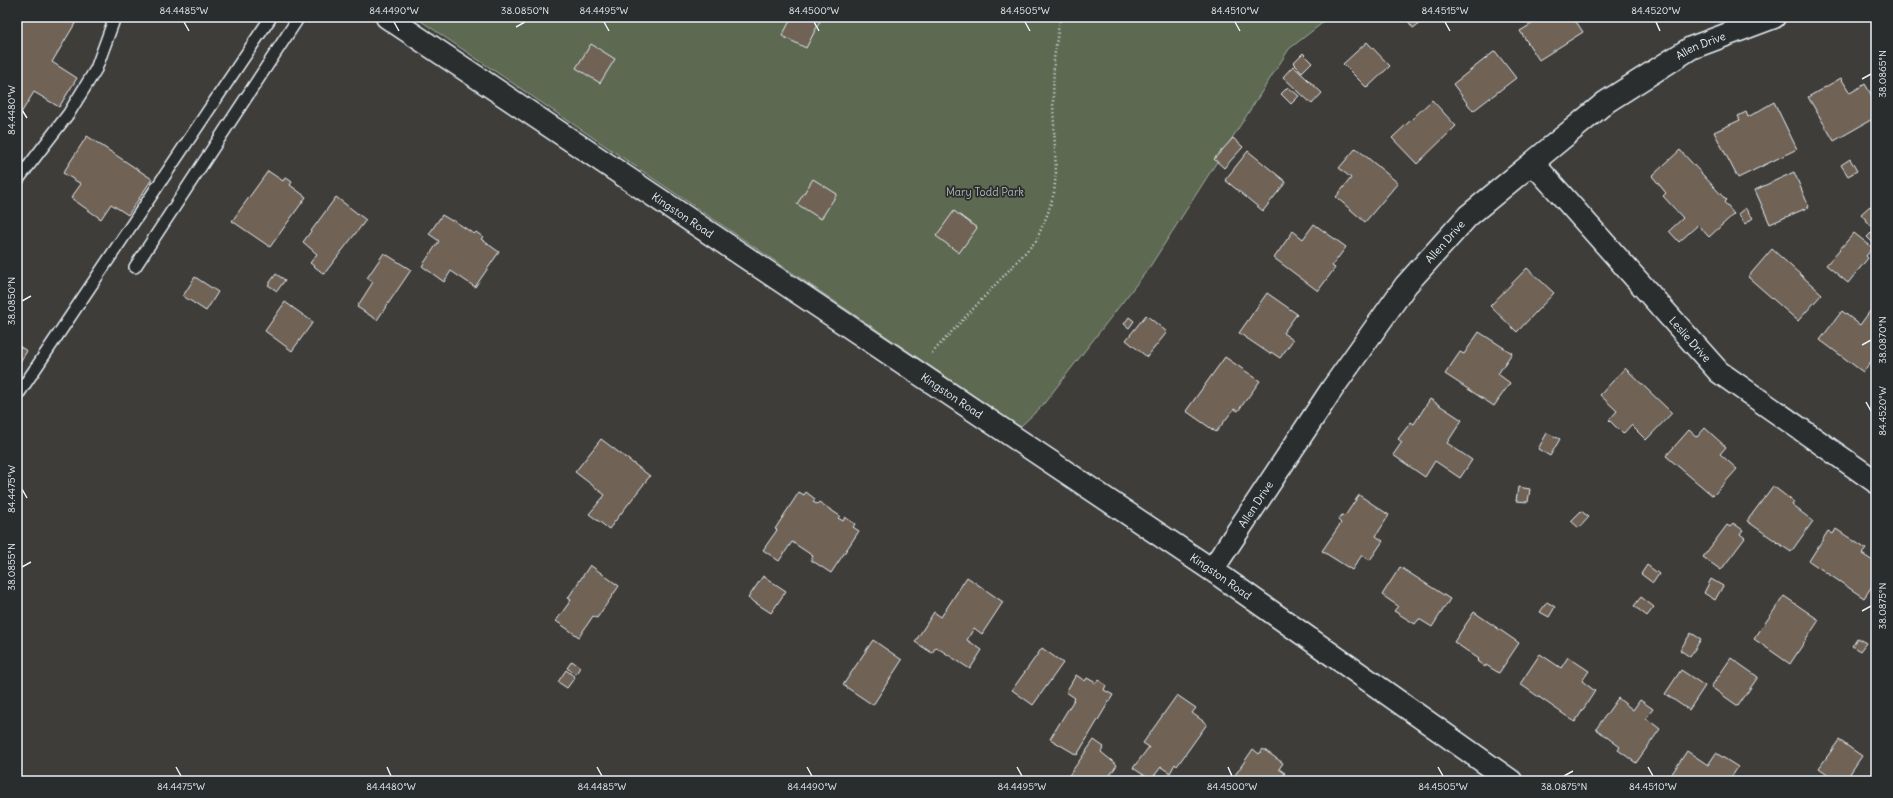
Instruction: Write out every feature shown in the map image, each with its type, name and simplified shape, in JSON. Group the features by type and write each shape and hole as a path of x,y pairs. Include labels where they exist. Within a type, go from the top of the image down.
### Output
{"street":[{"name":"Kingston Road","path":"387,17 1212,570 1511,781"},
{"name":"Allen Drive","path":"1212,570 1332,389 1406,285 1468,216 1606,102 1691,48 1774,17"},
{"name":"Leslie Drive","path":"1533,163 1719,372 1876,482"}],"lane":[{"path":"17,181 69,113 96,69 115,17"},
{"path":"17,396 271,17"},
{"path":"135,267 299,17"}],"path":[{"path":"915,371 1036,241 1048,213 1054,192 1056,174 1053,103 1054,66 1060,17"}],"green space":[{"name":"Mary Todd Park","path":"415,17 1330,17 1289,49 1149,268 1042,406 1020,427"}],"building":[{"path":"19,17 79,17 52,62 77,78 59,107 34,92 21,113 17,110 17,20"},
{"path":"792,17 812,17 820,21 806,48 782,36"},
{"path":"1425,17 1426,19 1413,28 1406,18"},
{"path":"1543,17 1573,17 1583,32 1539,60 1520,31"},
{"path":"1367,42 1390,66 1367,88 1343,64"},
{"path":"591,44 615,59 600,83 576,68"},
{"path":"1495,51 1516,78 1473,111 1453,84"},
{"path":"1303,53 1312,62 1302,72 1293,63"},
{"path":"1293,66 1322,93 1312,104 1283,77"},
{"path":"1841,78 1850,93 1865,84 1876,103 1876,117 1834,141 1808,97"},
{"path":"1288,87 1299,96 1291,104 1281,94"},
{"path":"1432,100 1456,126 1417,164 1392,138"},
{"path":"1774,102 1797,149 1738,178 1714,132 1740,120 1738,116 1746,112 1748,117"},
{"path":"87,136 152,179 128,215 111,204 101,219 71,198 81,184 63,173"},
{"path":"1233,138 1243,147 1224,168 1214,159"},
{"path":"1356,148 1398,183 1365,222 1336,197 1351,178 1339,168"},
{"path":"1680,150 1726,200 1724,202 1734,214 1709,237 1698,225 1679,242 1669,231 1683,218 1663,196 1666,193 1652,176"},
{"path":"1248,151 1286,182 1263,211 1225,180"},
{"path":"1850,159 1857,171 1848,176 1841,165"},
{"path":"268,171 283,181 285,178 288,179 292,182 290,185 306,197 270,247 232,221"},
{"path":"1794,172 1809,207 1770,224 1755,190"},
{"path":"813,179 837,194 821,219 797,204"},
{"path":"336,197 366,220 324,274 310,263 317,254 303,242"},
{"path":"1870,206 1876,212 1876,222 1871,226 1861,214"},
{"path":"1745,208 1753,218 1745,224 1738,214"},
{"path":"954,211 977,228 959,253 936,236"},
{"path":"442,215 452,221 453,220 474,234 476,232 483,237 481,239 499,252 475,287 451,271 444,282 422,266 439,241 429,234"},
{"path":"1314,224 1346,247 1332,266 1335,268 1318,291 1274,258 1293,231 1303,239"},
{"path":"1876,228 1876,246 1867,237"},
{"path":"1854,233 1873,248 1866,256 1868,258 1848,283 1826,265"},
{"path":"1772,249 1822,294 1798,321 1748,277"},
{"path":"384,253 411,270 377,320 357,307 373,282 367,278"},
{"path":"1527,268 1554,293 1517,332 1490,306"},
{"path":"276,274 285,280 277,291 268,285"},
{"path":"195,277 218,292 206,311 183,296"},
{"path":"1267,293 1297,314 1283,333 1293,340 1280,358 1271,352 1270,354 1239,333"},
{"path":"285,302 313,322 292,351 265,331"},
{"path":"1842,311 1860,325 1870,311 1876,316 1876,355 1863,372 1820,340"},
{"path":"1146,315 1167,332 1147,357 1126,340"},
{"path":"1129,317 1134,321 1129,328 1124,324"},
{"path":"1479,332 1512,353 1498,374 1510,383 1494,406 1445,374 1460,352 1464,354"},
{"path":"17,345 27,351 17,367"},
{"path":"1225,357 1260,381 1238,411 1234,409 1216,432 1186,411"},
{"path":"1625,368 1672,413 1646,440 1631,425 1623,434 1609,420 1617,411 1600,395"},
{"path":"1430,399 1462,420 1447,443 1472,460 1460,478 1435,461 1425,477 1393,455 1402,442 1398,439 1411,422 1414,424"},
{"path":"1705,428 1726,447 1720,454 1737,469 1713,496 1666,456 1689,430 1697,437"},
{"path":"1547,433 1560,439 1550,456 1538,449"},
{"path":"601,439 650,476 609,529 589,514 605,495 575,472"},
{"path":"1773,486 1794,502 1792,505 1813,521 1791,552 1747,521"},
{"path":"1518,487 1530,489 1528,502 1516,501"},
{"path":"799,492 804,495 806,492 815,499 813,502 817,504 819,502 840,516 838,518 843,521 845,517 855,524 853,527 859,531 831,573 811,560 813,556 792,542 779,561 763,550 777,530 775,529"},
{"path":"1359,495 1389,515 1376,536 1383,541 1370,560 1362,555 1352,570 1322,551 1341,523 1338,520 1342,515 1345,516"},
{"path":"1581,511 1589,517 1579,528 1571,521"},
{"path":"1733,523 1743,530 1740,534 1745,538 1721,570 1703,557 1727,525 1730,527"},
{"path":"1836,529 1866,549 1862,554 1876,563 1876,580 1864,598 1809,561 1828,531 1833,534"},
{"path":"590,565 619,586 597,618 593,616 579,637 556,621 571,600 568,598"},
{"path":"1647,565 1659,574 1653,583 1641,574"},
{"path":"1400,567 1450,599 1432,627 1419,619 1415,624 1394,611 1398,606 1382,595"},
{"path":"763,576 786,591 771,613 748,598"},
{"path":"967,577 1003,602 982,634 974,628 967,640 982,650 970,669 936,647 932,653 915,642 934,612 941,617"},
{"path":"1711,579 1723,586 1715,600 1704,593"},
{"path":"1784,596 1819,620 1790,664 1754,639"},
{"path":"1641,597 1654,607 1647,616 1634,606"},
{"path":"1547,602 1555,607 1549,617 1540,612"},
{"path":"1474,612 1519,643 1499,673 1486,665 1485,667 1477,661 1479,659 1454,642"},
{"path":"1691,633 1701,639 1690,657 1680,650"},
{"path":"1857,638 1866,643 1860,651 1852,646"},
{"path":"873,640 902,660 873,705 843,685"},
{"path":"1042,648 1063,663 1033,705 1012,690"},
{"path":"1540,654 1561,668 1568,657 1589,671 1582,681 1595,691 1575,722 1520,684"},
{"path":"1731,658 1758,677 1738,706 1711,687"},
{"path":"572,661 580,667 576,674 567,668"},
{"path":"566,670 575,677 567,688 558,682"},
{"path":"1681,670 1705,686 1689,710 1665,694"},
{"path":"1076,675 1085,681 1087,678 1096,683 1098,680 1106,685 1104,690 1113,695 1077,755 1050,739 1075,698 1066,692"},
{"path":"1177,695 1196,708 1192,713 1207,724 1177,766 1175,764 1170,773 1161,767 1151,780 1133,768 1149,747 1143,743"},
{"path":"1618,698 1633,710 1640,700 1653,709 1646,718 1660,729 1636,763 1618,750 1620,747 1596,729"},
{"path":"1094,740 1104,747 1101,752 1117,765 1106,781 1065,781"},
{"path":"1839,740 1862,756 1845,781 1837,781 1819,768"},
{"path":"1253,749 1259,754 1263,749 1283,763 1279,769 1285,773 1280,781 1231,781"},
{"path":"1687,751 1708,765 1716,753 1738,767 1729,781 1667,781"}]}
